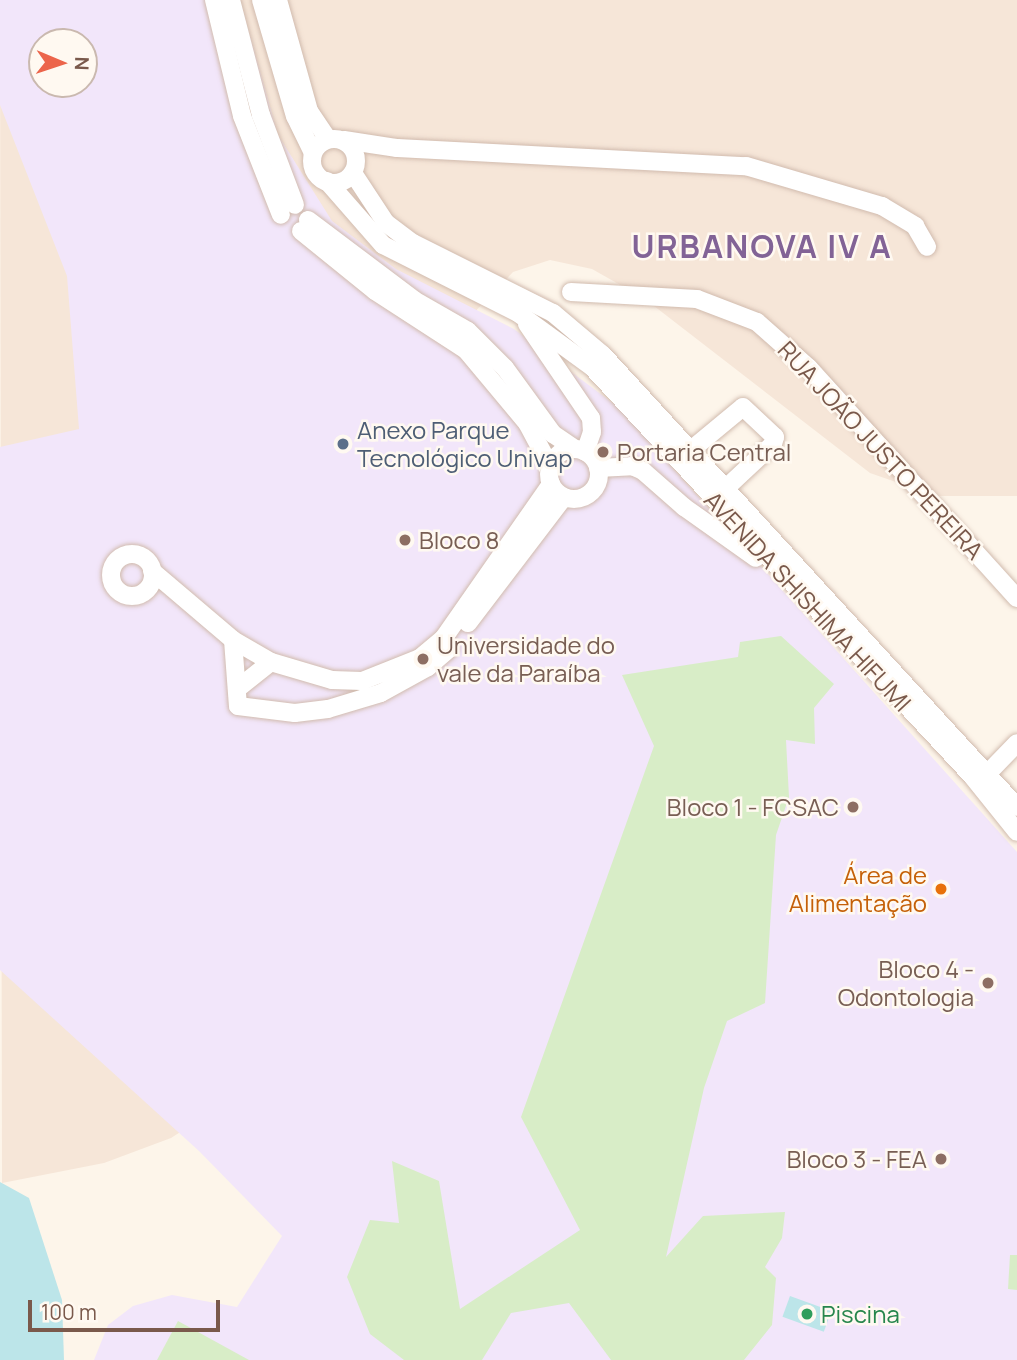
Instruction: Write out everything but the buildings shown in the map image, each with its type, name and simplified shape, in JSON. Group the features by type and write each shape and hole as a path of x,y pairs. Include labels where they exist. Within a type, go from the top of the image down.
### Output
{"street":[{"path":"214,0 242,116 288,210"},
{"path":"231,0 288,210 284,229 304,226 414,300 468,331 505,368 553,434 580,451 598,468 632,466 643,471 684,507 794,587"},
{"path":"261,0 295,116 313,153 313,167 327,181 341,182 354,167 397,148"},
{"path":"278,0 309,111 336,140 353,149 354,167"},
{"path":"313,153 336,140 397,148 746,166 882,206 915,226 927,247"},
{"name":"AVENIDA SHISHIMA HIFUMI","path":"354,167 386,223 413,243 553,313 794,587 973,778 1017,832"},
{"name":"AVENIDA SHISHIMA HIFUMI","path":"327,181 383,246 518,313 597,361 691,450 989,772 1017,807"},
{"path":"288,210 303,208 304,226 375,291 466,350 527,423 564,497"},
{"name":"RUA JOÃO JUSTO PEREIRA","path":"571,292 697,299 757,322 809,368 1017,598"},
{"path":"171,590 146,590 132,596 119,592 111,579 113,565 123,556 135,554 147,560 152,572 171,590 233,640 271,662 332,680 362,681 420,658 443,639 551,475 560,454 580,451 592,432 591,418 518,313"},
{"path":"691,450 743,407 775,437 773,444 726,488"},
{"path":"564,497 578,499 593,491 598,468"},
{"path":"233,640 238,706 312,712 381,693 428,667 452,646 564,497"},
{"path":"146,590 152,572"},
{"path":"237,689 252,673 271,662"},
{"path":"989,772 1017,743"}],"shaded area":[{"path":"0,0 1017,0 1017,496 936,496 870,473 645,299 592,269 550,260 513,272 465,322 236,1096 171,1138 104,1163 2,1183"},
{"name":"Universidade do vale da Paraíba","path":"0,0 240,0 278,135 332,221 396,269 514,329 618,407 1017,852 1017,1360 94,1360 108,1325 133,1306 172,1295 237,1307 282,1236 199,1151 0,970 0,447 79,429 67,276 0,105"}],"green space":[{"path":"781,636 834,684 814,708 815,744 786,740 789,797 776,835 765,1003 727,1021 704,1088 666,1257 703,1216 785,1212 782,1238 765,1267 776,1278 772,1325 744,1360 611,1360 569,1303 511,1313 482,1360 404,1360 370,1334 347,1277 370,1220 399,1223 392,1161 439,1181 460,1309 580,1230 521,1117 654,746 622,675 738,657 740,642"},
{"path":"1010,1255 1017,1255 1017,1290 1008,1289"},
{"path":"178,1321 249,1360 157,1360"}],"water":[{"path":"0,1182 29,1198 62,1300 64,1360 0,1360"},
{"name":"Piscina","path":"790,1296 831,1311 824,1332 782,1317"}],"place":[{"name":"Anexo Parque Tecnológico Univap","path":"343,444"},
{"name":"Portaria Central","path":"603,452"},
{"name":"Bloco 8","path":"405,540"},
{"name":"Universidade do vale da Paraíba","path":"423,659"},
{"name":"Bloco 1 - FCSAC","path":"853,807"},
{"name":"Área de Alimentação","path":"941,889"},
{"name":"Bloco 4 - Odontologia","path":"988,983"},
{"name":"Bloco 3 - FEA","path":"941,1159"},
{"name":"Piscina","path":"807,1314"}],"district":[{"name":"URBANOVA IV A","path":"762,246"}]}
